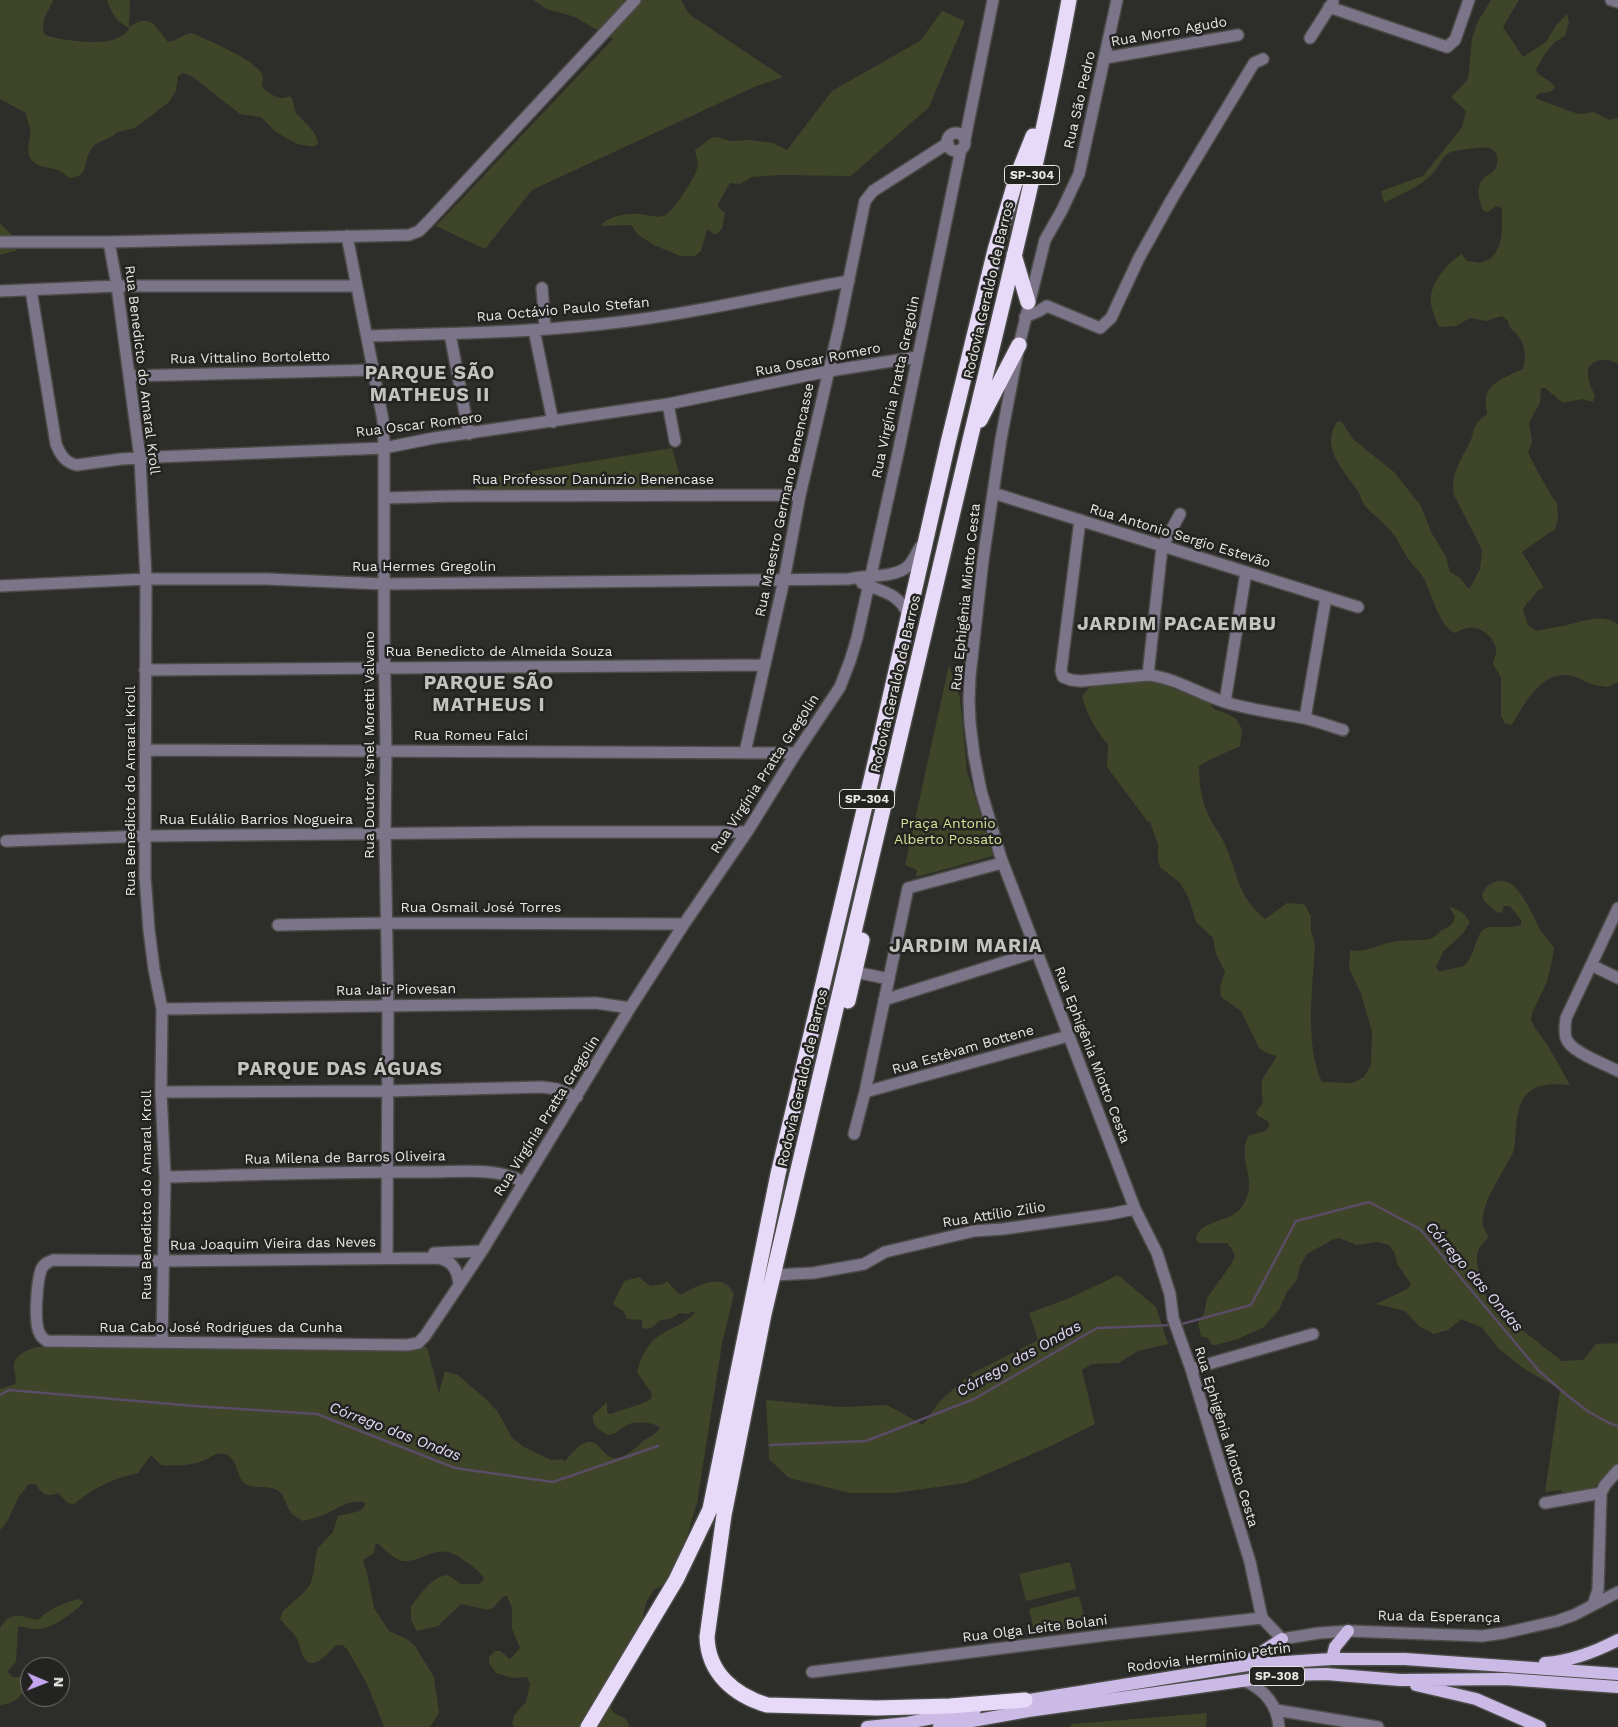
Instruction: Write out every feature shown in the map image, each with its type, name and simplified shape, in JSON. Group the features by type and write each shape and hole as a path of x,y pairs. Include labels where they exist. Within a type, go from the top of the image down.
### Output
{"highway":[{"name":"Rodovia Geraldo de Barros","path":"1025,1700 940,1707 876,1708 767,1705 737,1692 725,1681 713,1664 707,1647 707,1637 724,1515 756,1350 1014,255 1070,0"},
{"name":"Rodovia Geraldo de Barros","path":"710,1509 778,1174 994,250 1017,176 1050,96"},
{"path":"1014,255 1027,309"},
{"path":"968,444 1019,345"},
{"path":"814,1106 835,1052 856,972 874,884 875,844"},
{"path":"588,1727 634,1647 676,1580 710,1509 733,1470"}],"main road":[{"path":"1332,1659 1335,1647 1348,1631"},
{"path":"1238,1668 1282,1638"},
{"path":"1480,1664 1560,1662 1588,1654 1618,1640"},
{"name":"Rodovia Hermínio Petrin","path":"867,1727 907,1723 1025,1700 1254,1664 1332,1659 1405,1659 1618,1674"},
{"name":"Rodovia Hermínio Petrin","path":"940,1727 1028,1711 1284,1675 1326,1674 1400,1680 1505,1679 1618,1687"},
{"path":"1400,1680 1476,1699 1540,1727"}],"street":[{"path":"0,242 109,242 409,235 419,231 635,0"},
{"name":"Rua Virgínia Pratta Gregolin","path":"418,1342 482,1251 578,1097 630,1008 684,924 747,832 840,687 846,674 857,638 993,0"},
{"name":"Rua São Pedro","path":"1019,345 1045,240 1079,174 1117,0"},
{"path":"1310,38 1332,3 1447,47 1455,40 1469,0"},
{"path":"1611,0 1618,2"},
{"name":"Rua Morro Agudo","path":"1105,58 1238,35"},
{"path":"1027,309 1039,311 1047,306 1100,328 1110,320 1139,258 1206,141 1254,63 1264,59"},
{"name":"Rua Maestro Germano Benencasse","path":"745,752 784,580 800,496 865,201 868,195 948,143 948,138 955,133 962,135 963,144"},
{"name":"Rua Doutor Ysnel Moretti Valvano","path":"347,236 383,420 385,498 385,834 388,1005 387,1258"},
{"name":"Rua Benedicto do Amaral Kroll","path":"109,242 130,376 140,458 146,578 145,876 148,930 162,1009 164,1177 162,1342"},
{"name":"Rua Octávio Paulo Stefan","path":"367,336 539,329 630,321 848,281"},
{"path":"0,291 117,286 356,286"},
{"path":"542,288 539,329 553,422"},
{"name":"Rua Oscar Romero","path":"31,290 52,426 59,452 66,460 77,465 140,458 384,448 434,438 668,404 829,371 917,358"},
{"path":"450,334 469,434"},
{"name":"Rua Ephigênia Miotto Cesta","path":"1019,345 993,493 970,676 973,747 980,782 1002,863 1135,1209 1157,1253 1170,1294 1173,1318 1191,1369 1250,1562 1262,1618"},
{"name":"Rua Vittalino Bortoletto","path":"130,376 372,370"},
{"path":"668,404 675,441"},
{"name":"Rua Antonio Sergio Estevão","path":"993,493 1358,607"},
{"name":"Rua Professor Danúnzio Benencase","path":"385,498 453,496 800,496"},
{"path":"1148,675 1162,547 1180,514"},
{"path":"1080,520 1061,671 1063,677 1081,681 1148,675 1170,678 1225,702 1254,710 1305,718 1343,730"},
{"name":"Rua Hermes Gregolin","path":"0,586 146,578 267,579 384,584 849,579 869,581 906,568 914,559 930,528"},
{"path":"874,558 893,574"},
{"path":"1225,702 1246,572"},
{"name":"Rua Hermes Gregolin","path":"869,581 893,595 902,603 909,616"},
{"path":"1305,718 1326,597"},
{"name":"Rua Benedicto de Almeida Souza","path":"146,670 764,665"},
{"name":"Rua Romeu Falci","path":"145,750 796,753"},
{"name":"Rua Eulálio Barrios Nogueira","path":"6,840 146,836 747,832"},
{"path":"854,1134 865,1092 908,888 1002,863"},
{"path":"1618,908 1566,1018 1564,1030 1566,1040 1572,1048 1618,1071"},
{"name":"Rua Osmail José Torres","path":"278,925 386,923 684,924"},
{"path":"884,1000 1036,952"},
{"path":"1591,965 1618,978"},
{"path":"856,972 888,979"},
{"name":"Rua Jair Piovesan","path":"162,1009 596,1003 630,1008"},
{"name":"Rua Estêvam Bottene","path":"865,1092 1068,1036"},
{"path":"162,1092 542,1087 557,1089 578,1097"},
{"name":"Rua Milena de Barros Oliveira","path":"164,1177 388,1171 504,1173 513,1175 524,1182"},
{"name":"Rua Attílio Zilio","path":"773,1275 813,1273 864,1264 885,1252 974,1230 1003,1229 1135,1209"},
{"name":"Rua Joaquim Vieira das Neves","path":"417,1257 431,1253 482,1251"},
{"name":"Rua Joaquim Vieira das Neves","path":"37,1322 39,1282 42,1268 53,1260 162,1261 440,1258 451,1263 458,1274 459,1285"},
{"name":"Rua Cabo José Rodrigues da Cunha","path":"37,1322 41,1336 47,1341 407,1345 418,1342"},
{"path":"1191,1369 1313,1334"},
{"path":"1594,1605 1598,1590 1601,1493 1605,1485 1618,1470"},
{"path":"1545,1503 1601,1493"},
{"name":"Rua da Esperança","path":"1282,1638 1348,1631 1482,1636 1504,1633 1557,1621 1618,1592"},
{"path":"1262,1618 1282,1638"},
{"name":"Rua Olga Leite Bolani","path":"812,1672 1115,1634 1262,1618"},
{"path":"1245,1681 1258,1688 1276,1710 1279,1727"},
{"path":"1276,1710 1378,1727"}],"green space":[{"path":"0,0 53,0 43,25 45,35 65,40 90,42 114,39 123,35 129,28 115,17 107,0 130,0 129,27 142,21 147,21 155,26 168,42 192,33 253,64 260,71 263,77 262,86 267,91 274,96 285,98 289,96 292,98 296,112 313,131 318,144 309,146 297,144 276,132 261,117 240,114 193,77 183,73 178,76 176,91 169,102 135,128 117,132 112,137 99,142 89,152 84,170 77,177 70,178 64,173 41,166 31,159 29,154 30,128 26,113 0,99"},
{"path":"533,0 681,0 689,14 783,77 754,87 532,190 485,249 436,226 613,39 575,17 547,9"},
{"path":"1491,0 1519,0 1503,27 1523,57 1546,42 1557,24 1567,14 1569,23 1565,36 1551,46 1536,70 1538,74 1551,82 1555,87 1552,91 1538,94 1536,97 1578,114 1594,112 1609,120 1617,118 1618,120 1618,364 1610,360 1602,360 1591,365 1588,374 1595,396 1593,402 1582,399 1563,403 1545,388 1541,388 1540,403 1529,422 1532,442 1528,453 1557,503 1558,520 1555,529 1522,552 1544,588 1537,591 1523,610 1528,625 1536,631 1599,618 1618,624 1618,682 1608,687 1594,685 1570,675 1548,679 1534,691 1511,725 1505,723 1501,716 1501,677 1493,664 1496,650 1492,639 1484,632 1471,627 1455,633 1444,623 1421,574 1410,562 1390,530 1365,505 1336,460 1331,442 1332,432 1337,422 1341,421 1354,440 1394,472 1421,506 1431,532 1446,557 1450,572 1460,578 1470,588 1480,569 1482,550 1454,495 1455,473 1471,440 1475,427 1487,414 1487,393 1495,384 1507,376 1523,369 1525,351 1518,336 1510,328 1508,321 1502,316 1486,321 1470,318 1456,326 1439,327 1432,309 1431,297 1438,278 1457,257 1462,254 1467,261 1481,263 1490,259 1499,247 1502,231 1502,208 1496,206 1488,212 1484,211 1478,193 1482,180 1494,171 1497,161 1496,153 1488,148 1454,151 1446,155 1437,169 1428,178 1410,190 1384,203 1381,191 1423,176 1462,127 1466,111 1451,97 1468,79 1472,38 1478,21"},
{"path":"942,11 965,21 929,107 851,176 780,175 752,177 740,184 730,183 718,204 719,208 725,213 722,229 715,235 707,230 701,251 695,256 680,256 654,245 638,235 631,225 600,226 608,220 629,214 657,217 667,214 682,196 695,174 698,164 695,150 711,138 773,143 787,150 832,91 920,41"},
{"path":"0,223 21,245 15,251 0,255"},
{"path":"672,448 679,473 677,482 662,490 477,489 472,481"},
{"name":"Praça Antonio Alberto Possato","path":"949,665 960,698 967,771 993,856 916,877 917,870 905,865"},
{"path":"1141,681 1170,685 1178,691 1188,689 1206,698 1214,709 1236,719 1242,729 1240,746 1199,766 1202,795 1209,815 1230,856 1240,885 1249,902 1256,910 1265,919 1287,903 1304,904 1311,916 1311,931 1315,944 1311,1033 1316,1067 1322,1082 1352,1083 1364,1077 1371,1065 1372,1032 1361,994 1349,968 1350,950 1362,951 1391,942 1432,938 1453,922 1455,917 1449,906 1463,913 1470,922 1464,932 1443,952 1436,967 1439,972 1463,966 1471,957 1483,930 1490,927 1521,925 1521,920 1510,906 1504,906 1502,912 1498,913 1484,901 1482,895 1484,890 1490,884 1503,881 1517,890 1529,907 1541,931 1554,947 1547,982 1532,1013 1531,1020 1570,1085 1554,1084 1538,1087 1524,1097 1518,1111 1514,1150 1484,1209 1482,1219 1484,1229 1489,1237 1478,1252 1477,1260 1480,1278 1476,1282 1485,1293 1491,1306 1562,1361 1583,1360 1596,1344 1618,1343 1618,1463 1595,1486 1582,1492 1563,1493 1561,1490 1545,1492 1560,1390 1520,1366 1499,1349 1481,1327 1461,1319 1448,1330 1434,1334 1419,1326 1405,1311 1376,1304 1407,1289 1411,1284 1398,1265 1394,1252 1389,1245 1376,1242 1356,1245 1339,1238 1332,1240 1307,1254 1299,1268 1297,1280 1287,1292 1279,1310 1264,1327 1238,1339 1216,1345 1212,1345 1208,1338 1201,1336 1198,1323 1204,1313 1207,1298 1235,1256 1227,1243 1200,1243 1196,1240 1197,1234 1207,1225 1236,1213 1247,1199 1249,1181 1245,1145 1248,1136 1265,1131 1269,1126 1269,1122 1258,1116 1256,1112 1263,1103 1261,1087 1263,1078 1276,1056 1259,1048 1241,1011 1221,997 1220,986 1225,972 1216,954 1213,938 1196,922 1189,899 1181,884 1160,867 1158,844 1150,822 1148,822 1107,767 1108,745 1086,710 1082,696 1093,684"},
{"path":"1118,1275 1156,1307 1168,1344 1138,1351 1119,1363 1092,1364 1082,1370 1095,1424 1053,1445 966,1483 895,1493 850,1493 789,1478 769,1459 766,1400 841,1407 887,1405 923,1425 939,1402 969,1375 1038,1340 1029,1313 1070,1298"},
{"path":"639,1277 650,1286 664,1284 667,1281 680,1295 710,1282 722,1282 734,1294 722,1344 697,1503 686,1539 664,1584 653,1591 646,1603 643,1616 647,1628 615,1679 611,1709 614,1713 626,1719 630,1727 514,1727 512,1723 514,1715 526,1702 530,1684 527,1677 512,1678 496,1673 489,1663 489,1657 495,1651 500,1651 510,1659 520,1648 512,1629 512,1608 507,1596 504,1596 493,1608 488,1610 461,1604 438,1626 417,1631 411,1620 411,1606 432,1582 448,1575 461,1584 478,1584 484,1580 483,1577 478,1570 451,1553 435,1552 413,1560 403,1561 386,1551 378,1543 375,1545 374,1553 363,1560 374,1608 389,1631 407,1639 415,1646 434,1677 439,1713 430,1727 384,1727 367,1684 347,1649 342,1645 336,1645 317,1662 308,1662 303,1657 293,1632 280,1619 283,1611 310,1585 317,1549 333,1532 338,1516 360,1511 365,1506 364,1502 349,1503 323,1515 303,1521 291,1513 283,1497 273,1488 255,1487 243,1482 234,1462 224,1454 187,1465 161,1465 151,1455 138,1473 104,1484 74,1504 68,1503 58,1493 45,1494 40,1491 36,1484 29,1484 18,1498 7,1522 0,1530 0,1389 15,1384 14,1363 18,1356 25,1351 37,1347 427,1347 439,1393 445,1371 458,1375 488,1401 498,1412 512,1438 524,1447 551,1460 563,1459 564,1462 580,1445 593,1442 612,1458 620,1457 629,1453 660,1428 649,1423 635,1423 627,1425 609,1435 599,1430 595,1425 593,1415 607,1402 607,1412 610,1414 651,1399 652,1394 637,1372 644,1353 657,1337 686,1321 695,1313 693,1311 688,1314 680,1313 670,1319 661,1320 651,1328 644,1329 642,1327 642,1320 627,1319 624,1312 613,1304 624,1281"},
{"path":"1070,1562 1076,1589 1026,1601 1019,1574"},
{"path":"1079,1596 1086,1623 1035,1635 1029,1609"},
{"path":"78,1599 84,1602 75,1611 50,1626 35,1629 18,1627 16,1662 7,1671 12,1677 20,1677 20,1696 12,1702 0,1706 0,1628 8,1619 16,1616 38,1620 56,1607"},
{"path":"1207,1713 1206,1727 1070,1727 1072,1724"}],"waterway":[{"name":"Córrego das Ondas","path":"1178,1325 1251,1305 1296,1221 1369,1202 1420,1229 1539,1371 1589,1412 1618,1426"},
{"name":"Córrego das Ondas","path":"770,1445 866,1441 974,1399 1097,1328 1173,1325"},
{"name":"Córrego das Ondas","path":"0,1395 9,1390 195,1406 317,1414 455,1468 553,1482 658,1446"}],"district":[{"name":"PARQUE SÃO MATHEUS II","path":"430,384"},
{"name":"JARDIM PACAEMBU","path":"1177,624"},
{"name":"PARQUE SÃO MATHEUS I","path":"489,694"},
{"name":"JARDIM MARIA","path":"966,946"},
{"name":"PARQUE DAS ÁGUAS","path":"340,1069"}]}
